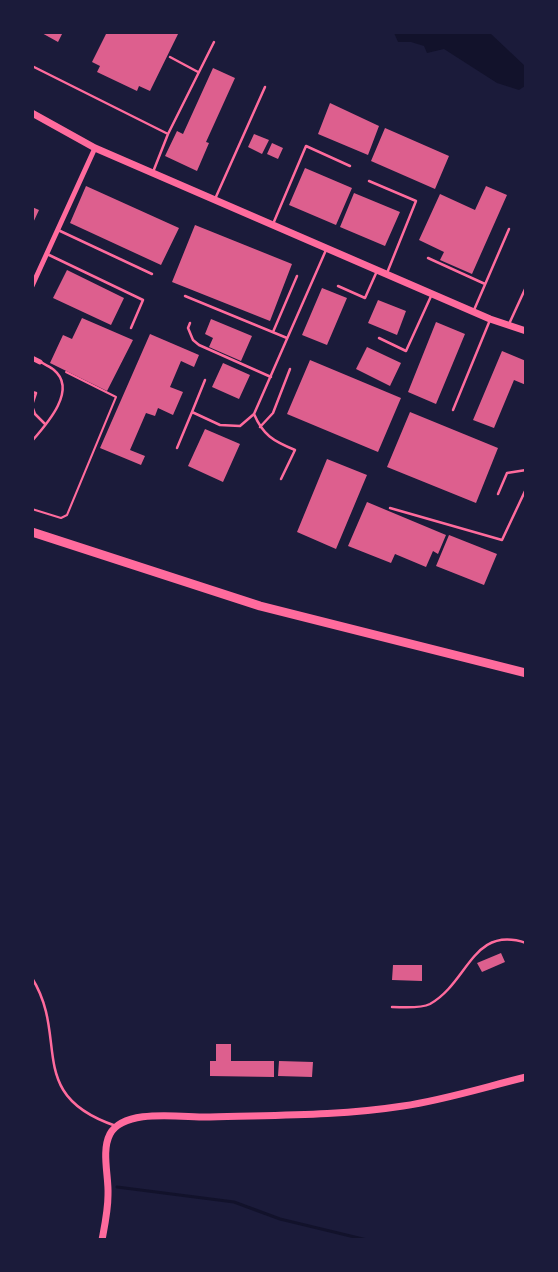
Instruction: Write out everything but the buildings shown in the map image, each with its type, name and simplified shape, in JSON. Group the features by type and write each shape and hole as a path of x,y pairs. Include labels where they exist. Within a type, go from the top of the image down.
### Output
{"main road":[{"path":"32,532 260,606 526,673"}],"street":[{"path":"32,113 95,148 153,174 490,319 526,331"},
{"path":"32,286 95,148"},
{"path":"32,358 40,362"},
{"path":"102,1240 107,1219 107,1144 110,1133 127,1119 140,1116 196,1117 338,1114 405,1106 526,1078"}],"lane":[{"path":"153,174 168,134 214,42"},
{"path":"170,57 198,72"},
{"path":"32,66 168,134"},
{"path":"215,200 265,87"},
{"path":"272,225 306,146 350,166"},
{"path":"369,181 416,201 388,274"},
{"path":"473,311 509,229"},
{"path":"58,230 152,274"},
{"path":"192,412 220,425 240,426 254,414 327,249"},
{"path":"47,254 143,300 131,328"},
{"path":"428,258 485,284"},
{"path":"338,286 365,298 378,270"},
{"path":"273,332 297,276"},
{"path":"509,325 526,287"},
{"path":"379,338 406,350 433,293"},
{"path":"185,296 288,338"},
{"path":"453,410 490,319"},
{"path":"190,323 188,328 190,335 199,345 271,377"},
{"path":"32,441 62,400 63,390 55,371 40,362"},
{"path":"260,427 274,413 290,369"},
{"path":"177,448 205,380"},
{"path":"32,392 36,393 32,405 35,414 45,424"},
{"path":"254,414 262,431 280,444 294,450 281,479"},
{"path":"498,494 507,473 526,470"},
{"path":"390,508 502,540 526,489"},
{"path":"392,1007 430,1004 457,980 478,950 486,944 517,940 526,943"},
{"path":"32,978 45,1008 56,1071 62,1088 84,1113 117,1127"}],"path":[{"path":"32,509 61,518 67,515 116,397 63,371"}],"shaded area":[{"path":"394,33 490,33 525,66 525,86 519,90 497,83 444,49 427,53 424,46 411,42 398,42"}],"waterway":[{"path":"117,1187 234,1202 280,1219 367,1240"}]}
